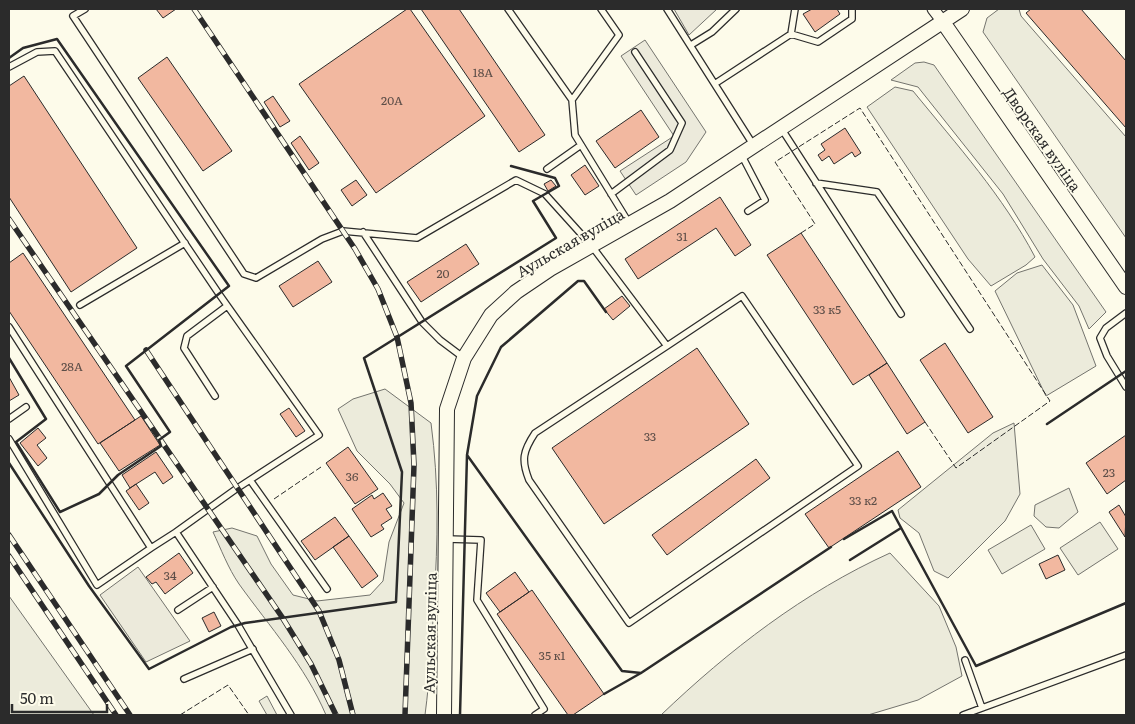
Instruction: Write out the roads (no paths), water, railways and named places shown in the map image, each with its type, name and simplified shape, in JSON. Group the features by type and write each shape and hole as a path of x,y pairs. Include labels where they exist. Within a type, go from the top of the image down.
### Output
{"street":[{"name":"Дворская вуліца","path":"933,9 1126,287"},
{"name":"Аульская вуліца","path":"444,715 448,409 464,358 491,315 516,292 591,245 630,225 962,9"}],"lane":[{"path":"85,9 73,16 244,274 256,278 322,239 343,232 363,232 417,238 516,180 545,194 591,245 667,346"},
{"path":"508,9 572,100 574,135 630,225"},
{"path":"572,100 619,35 601,9"},
{"path":"667,9 716,83 754,146"},
{"path":"691,45 712,32 736,9"},
{"path":"716,83 791,34 795,9"},
{"path":"791,34 818,42 852,19 852,9"},
{"path":"9,67 37,52 55,51 227,306 319,435 97,585 9,438"},
{"path":"611,194 670,150 682,123 635,52"},
{"path":"781,128 901,314"},
{"path":"547,169 580,145"},
{"path":"741,154 765,200 748,211"},
{"path":"816,183 876,192 970,329"},
{"path":"363,232 422,322 440,340 464,358"},
{"path":"80,305 185,243"},
{"path":"742,296 858,466 629,623 529,480 523,465 527,446 535,433 667,346 742,296"},
{"path":"215,396 184,348 187,336 227,306"},
{"path":"1126,313 1106,328 1100,338 1107,356 1126,387"},
{"path":"9,326 152,548"},
{"path":"9,419 26,407"},
{"path":"250,480 327,589"},
{"path":"176,532 253,650 291,715"},
{"path":"446,539 481,540 477,600 544,709 535,715"},
{"path":"178,610 213,587"},
{"path":"184,680 253,650"},
{"path":"963,715 1126,655"},
{"path":"965,660 982,708"}],"railway":[{"path":"194,9 355,249 378,289 397,337 411,403 414,465 405,715"},
{"path":"9,219 282,617 311,664 336,715"},
{"path":"146,350 319,611 339,660 353,715"},
{"path":"9,535 130,715"},
{"path":"9,556 116,715"}]}
